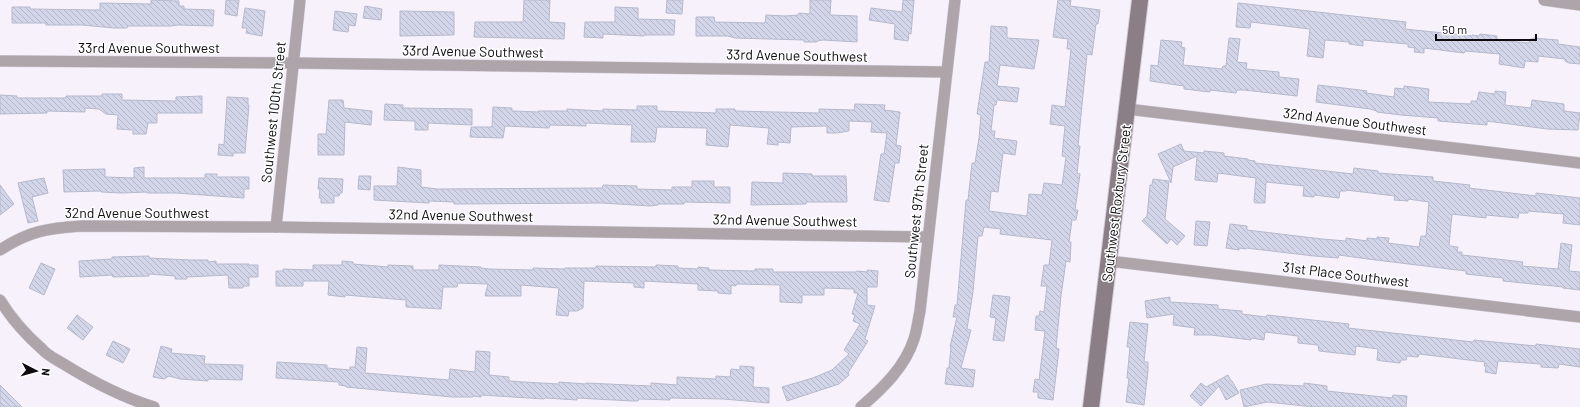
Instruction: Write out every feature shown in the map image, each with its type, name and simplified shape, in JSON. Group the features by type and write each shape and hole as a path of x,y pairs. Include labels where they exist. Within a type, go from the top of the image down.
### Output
{"main road":[{"name":"Southwest Roxbury Street","path":"1091,407 1140,0"}],"street":[{"name":"Southwest 100th Street","path":"276,227 300,0"},
{"name":"Southwest 97th Street","path":"861,407 884,387 901,365 914,339 920,311 927,237 955,0"},
{"path":"1544,0 1580,5"},
{"name":"33rd Avenue Southwest","path":"0,61 293,63 946,72"},
{"name":"32nd Avenue Southwest","path":"1127,110 1580,163"},
{"name":"32nd Avenue Southwest","path":"0,250 34,232 53,227 82,226 276,227 927,237"},
{"name":"31st Place Southwest","path":"1109,261 1580,317"},
{"path":"0,300 7,310 43,350 101,385 123,396 154,407"}],"building":[{"path":"151,0 179,1 179,6 184,6 184,9 214,10 213,26 128,26 127,28 114,28 82,25 46,25 46,23 12,23 12,7 30,7 30,9 100,10 100,3 151,4"},
{"path":"226,0 239,0 237,16 225,14"},
{"path":"524,0 550,0 549,22 565,23 564,39 474,37 475,22 523,22"},
{"path":"667,0 683,0 682,14 666,13"},
{"path":"810,0 831,0 830,15 857,16 857,42 823,40 817,42 804,42 804,40 696,36 696,17 714,17 715,22 765,23 766,15 785,16 798,15 799,13 810,14"},
{"path":"903,0 914,0 911,34 909,33 908,41 894,39 895,24 869,20 871,8 902,12"},
{"path":"1058,0 1071,0 1070,6 1100,10 1098,24 1096,24 1092,55 1087,54 1078,146 1080,146 1077,173 1080,174 1075,210 1078,210 1076,220 1072,220 1069,242 1071,242 1070,262 1066,261 1061,296 1056,348 1059,349 1053,400 1038,398 1038,392 1033,392 1035,379 1039,380 1045,331 1035,330 1036,316 1039,316 1040,311 1044,312 1047,286 1041,286 1044,265 1049,265 1052,240 1000,234 1001,229 984,227 982,236 978,236 973,292 967,329 971,330 961,368 975,370 973,387 945,384 947,368 949,368 950,347 957,317 953,317 955,305 957,305 966,200 968,200 972,163 975,163 979,138 981,115 977,114 985,62 989,62 991,26 1007,27 1007,38 1039,40 1034,69 1000,65 997,86 1019,88 1017,102 997,100 996,105 994,105 991,131 995,131 994,138 1017,141 1015,155 1003,153 998,192 991,191 989,211 1027,216 1029,194 1042,195 1044,183 1062,185 1066,157 1062,156 1065,126 1050,124 1052,105 1065,107 1071,49 1067,49 1068,39 1053,37"},
{"path":"1238,3 1406,22 1405,29 1472,36 1479,36 1480,34 1497,36 1497,40 1529,43 1530,39 1533,38 1558,40 1558,44 1580,47 1580,64 1569,63 1565,61 1565,59 1538,56 1538,62 1525,61 1524,68 1499,64 1500,54 1465,51 1464,53 1424,48 1424,53 1414,52 1415,48 1408,47 1408,44 1363,40 1363,46 1349,44 1349,42 1325,40 1323,58 1307,56 1310,29 1251,22 1250,28 1236,27"},
{"path":"365,6 382,9 381,20 363,18"},
{"path":"615,7 638,8 638,19 675,20 674,35 644,36 603,34 603,38 584,37 585,22 615,22"},
{"path":"245,8 265,11 262,36 246,33 247,28 242,28"},
{"path":"335,11 357,14 355,26 349,25 348,32 333,30"},
{"path":"400,11 454,12 454,35 400,36"},
{"path":"1229,38 1240,39 1237,62 1247,63 1246,69 1279,72 1279,77 1299,79 1297,96 1244,90 1237,90 1236,93 1210,90 1210,92 1184,89 1184,86 1150,81 1151,65 1158,66 1161,40 1182,42 1181,47 1185,48 1183,65 1222,69 1223,66 1226,66"},
{"path":"1318,85 1367,91 1366,93 1394,97 1395,88 1404,89 1404,86 1429,89 1428,102 1471,104 1471,101 1477,101 1479,92 1495,94 1495,91 1506,92 1505,105 1531,108 1532,100 1564,104 1564,111 1580,113 1578,130 1547,129 1487,121 1487,125 1438,121 1438,118 1377,112 1370,109 1316,102"},
{"path":"102,94 122,94 122,100 176,101 176,97 202,96 202,113 157,113 157,123 148,123 146,134 133,134 133,130 117,129 118,115 106,114 99,109 85,108 85,112 47,111 47,113 0,114 0,95 17,96 17,98 66,98 66,96 102,96"},
{"path":"227,97 248,98 249,105 245,153 233,153 233,156 218,155 219,144 224,145"},
{"path":"329,100 343,100 344,108 372,111 371,125 345,122 344,155 318,155 318,134 326,134"},
{"path":"385,104 403,105 403,108 472,109 472,125 428,123 428,130 415,130 415,121 384,120"},
{"path":"855,104 885,105 884,110 900,112 896,145 901,146 899,163 895,163 889,202 874,200 881,154 884,154 887,133 871,132 872,122 849,121 849,131 837,133 827,133 827,126 791,127 790,143 778,142 778,145 767,144 769,128 730,125 728,147 706,145 707,128 657,127 655,142 631,142 632,125 586,123 586,126 550,125 549,128 505,126 503,138 470,137 471,127 492,127 493,107 512,108 512,111 539,112 538,111 567,111 567,109 603,111 603,109 637,110 637,106 657,106 657,111 716,113 716,109 735,109 735,111 819,113 819,109 854,110"},
{"path":"1181,144 1184,151 1224,153 1224,156 1248,159 1255,161 1255,163 1353,174 1354,168 1378,171 1378,173 1433,177 1433,181 1470,185 1469,188 1536,196 1536,193 1580,198 1580,225 1563,223 1564,214 1528,211 1528,213 1519,213 1518,218 1486,215 1486,218 1452,214 1449,245 1458,247 1457,252 1462,252 1462,255 1523,262 1522,266 1558,269 1561,243 1572,245 1569,271 1580,272 1580,290 1503,281 1503,278 1466,274 1466,271 1339,255 1338,258 1246,248 1239,248 1239,250 1226,248 1230,224 1247,226 1247,230 1322,239 1346,241 1346,238 1367,241 1367,238 1389,238 1388,243 1419,247 1421,236 1426,236 1429,202 1408,199 1408,201 1394,200 1395,196 1346,190 1340,191 1339,198 1314,195 1314,197 1303,196 1304,186 1266,182 1265,203 1255,203 1256,178 1218,173 1217,182 1195,180 1197,156 1173,167 1171,183 1158,154"},
{"path":"144,167 144,178 205,178 205,174 217,174 217,177 249,177 249,189 244,189 244,198 147,192 64,192 63,170 105,169 105,177 134,178 134,168"},
{"path":"398,167 421,170 421,187 437,189 602,188 603,185 637,186 637,189 672,190 672,187 692,187 692,181 714,181 714,187 730,187 730,203 684,202 684,204 658,204 650,206 602,203 454,204 454,202 429,201 429,203 374,200 374,186 397,186"},
{"path":"783,173 812,174 812,176 846,176 847,202 806,202 806,204 751,205 752,182 783,183"},
{"path":"359,176 371,176 370,190 358,189"},
{"path":"44,178 48,193 32,197 38,221 28,223 18,183"},
{"path":"319,178 343,179 342,193 340,193 339,196 334,196 334,203 321,203 321,198 319,198 320,189 318,189"},
{"path":"1153,179 1169,181 1165,219 1185,236 1177,245 1171,239 1167,244 1142,221 1147,216 1150,185 1152,185"},
{"path":"0,185 14,204 0,215"},
{"path":"1196,221 1210,222 1207,246 1194,245"},
{"path":"149,256 149,258 208,260 208,262 216,261 216,264 258,265 258,277 249,277 249,286 243,286 243,288 229,288 228,275 187,277 187,279 175,279 175,276 149,274 149,276 113,277 112,275 80,277 79,261 112,259 112,257"},
{"path":"342,261 353,262 353,264 388,267 388,265 413,266 413,270 439,270 439,265 481,267 489,269 533,270 533,268 596,268 596,266 656,267 656,265 678,266 678,268 709,268 709,270 755,271 755,269 773,269 773,272 878,271 877,287 867,287 867,305 875,306 865,339 868,341 848,373 849,375 839,384 787,401 782,387 813,378 832,370 849,354 844,350 860,324 853,321 855,315 852,314 858,293 854,293 854,289 824,288 824,295 802,295 802,303 780,302 780,285 736,284 736,286 731,285 731,294 718,293 718,291 698,290 698,284 644,281 644,288 634,287 634,283 584,281 583,308 577,311 569,311 568,316 556,315 559,288 521,285 521,296 485,296 488,284 458,283 457,287 443,287 441,309 406,307 406,300 328,295 329,281 303,281 303,286 276,286 276,271 283,271 283,269 313,270 313,265 342,265"},
{"path":"41,263 55,269 44,295 29,288"},
{"path":"993,295 1010,297 1004,341 993,340 996,318 990,317"},
{"path":"1170,297 1170,302 1218,305 1218,309 1242,311 1242,314 1266,317 1267,315 1349,324 1348,328 1473,342 1474,340 1536,346 1536,344 1580,349 1580,367 1559,364 1558,368 1541,367 1541,364 1498,361 1496,374 1485,372 1485,362 1419,354 1418,357 1407,356 1406,360 1401,360 1400,363 1382,361 1377,360 1378,349 1356,346 1355,355 1319,351 1318,345 1298,343 1298,336 1265,332 1264,340 1251,338 1251,340 1211,335 1194,335 1195,328 1173,325 1174,314 1147,318 1145,301"},
{"path":"77,315 93,327 83,340 67,328"},
{"path":"1130,322 1148,324 1144,362 1148,362 1148,371 1144,405 1126,402 1129,378 1127,378 1130,347 1127,347"},
{"path":"113,341 130,349 123,363 106,355"},
{"path":"161,346 172,349 171,353 205,356 204,364 243,365 242,380 208,379 208,381 180,379 169,376 164,379 153,377"},
{"path":"357,347 367,348 365,373 449,380 450,369 475,372 476,351 490,352 489,375 509,377 509,381 524,382 651,386 651,383 677,385 677,377 716,379 716,376 730,377 731,369 740,370 740,366 754,367 753,387 769,388 769,403 723,399 670,398 670,400 639,399 638,401 632,401 577,398 577,400 544,399 481,395 481,397 452,397 346,387 339,385 339,382 276,378 277,362 327,365 327,368 350,370 350,367 355,367"},
{"path":"1228,375 1239,393 1226,400 1219,386 1201,406 1190,396 1201,383 1206,387"},
{"path":"1304,383 1327,386 1327,391 1392,398 1393,395 1407,396 1406,407 1314,407 1267,402 1244,407 1240,390 1266,384 1304,386"},
{"path":"0,385 22,407 0,407"}]}
